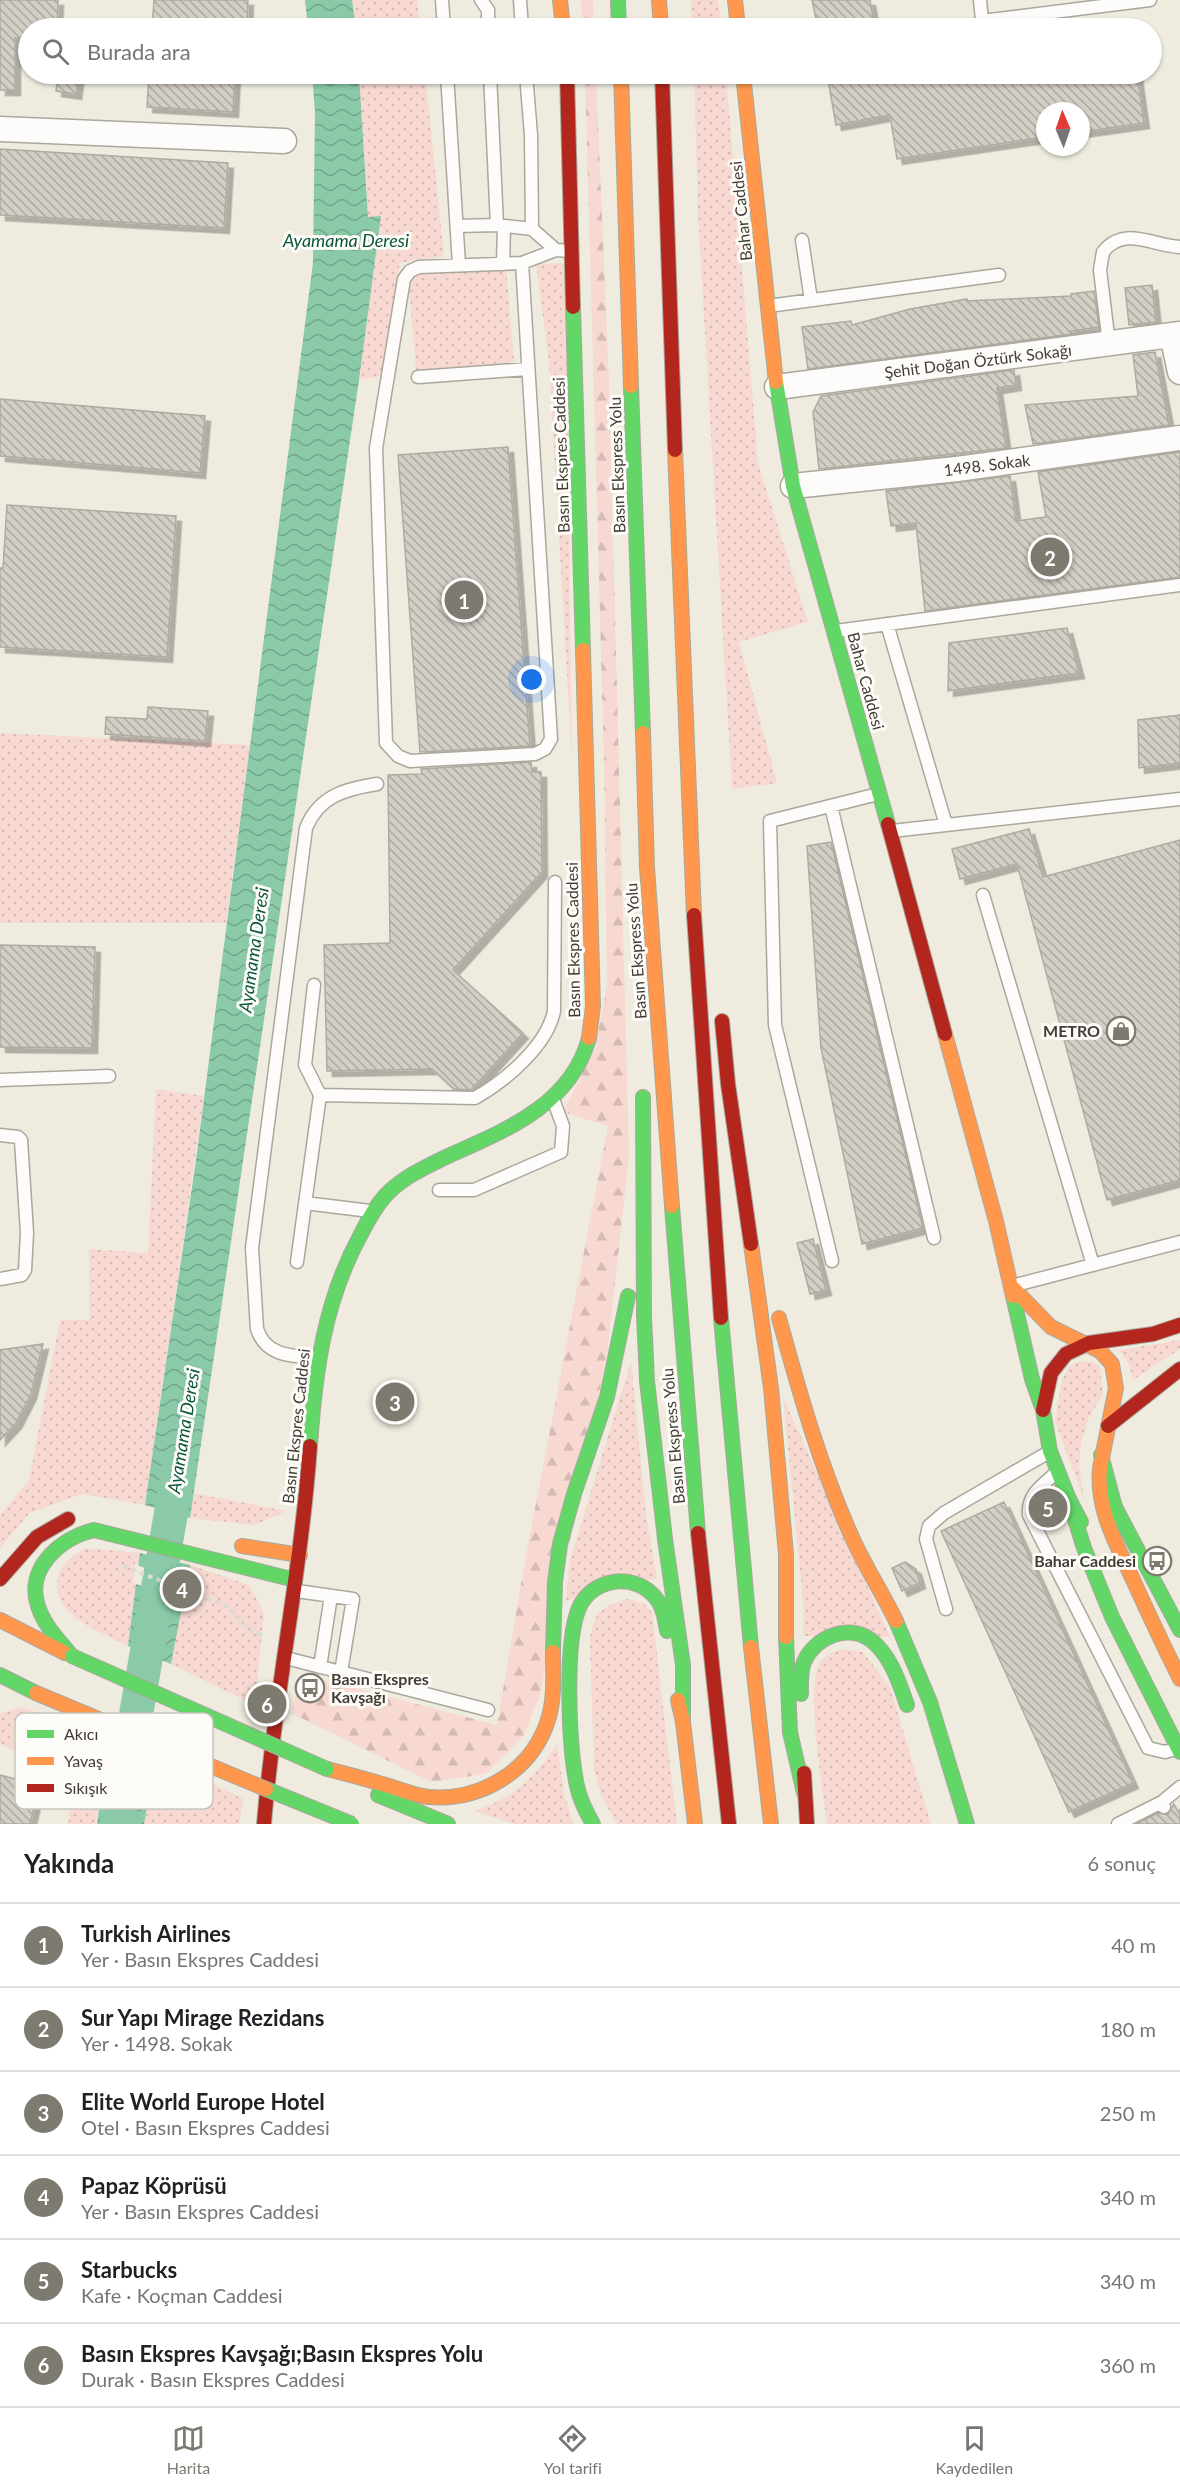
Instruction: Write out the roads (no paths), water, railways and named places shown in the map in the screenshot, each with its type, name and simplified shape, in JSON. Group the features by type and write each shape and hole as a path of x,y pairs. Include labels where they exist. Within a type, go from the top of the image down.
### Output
{"main road":[{"path":"561,0 562,18"},
{"path":"618,0 619,18"},
{"path":"660,0 661,18"},
{"path":"735,0 737,18"},
{"name":"Basın Ekspres Caddesi","path":"266,1820 284,1657 300,1555 315,1380 329,1309 349,1257 374,1211 396,1185 418,1170 524,1121 552,1099 576,1071 587,1044 593,1006 567,84"},
{"name":"Basın Ekspress Yolu","path":"621,84 647,868 692,1471 729,1824"},
{"path":"662,84 689,805 701,1041 723,1328 771,1824"},
{"name":"Bahar Caddesi","path":"744,84 777,387 793,486 890,831 1012,1286 1050,1451 1068,1497"},
{"path":"689,805 707,869"},
{"path":"636,917 647,868"},
{"path":"721,1007 728,1084 747,1205 771,1388 785,1543 786,1662 790,1732 804,1793"},
{"path":"642,1080 644,1316 647,1381 664,1539 683,1665 683,1722"},
{"path":"327,1769 429,1797 458,1797 501,1781 517,1769 538,1744 547,1727 552,1699 552,1638 559,1547 575,1485 603,1412 621,1345 644,1181"},
{"path":"747,1205 828,1478 847,1525 916,1664 938,1724 967,1824"},
{"path":"1012,1286 1031,1310 1052,1328 1070,1338 1100,1349 1114,1367 1117,1377 1101,1455 1099,1480 1102,1507 1111,1533 1180,1679"},
{"path":"1042,1410 1047,1382 1056,1363 1066,1352 1087,1343 1157,1333 1180,1325"},
{"path":"1108,1426 1180,1369"},
{"path":"1101,1455 1115,1507 1180,1630"},
{"path":"1068,1497 1116,1591"},
{"path":"1068,1497 1084,1548 1112,1617 1179,1750"},
{"path":"0,1579 12,1570 27,1546 45,1530 69,1519 109,1520 132,1525"},
{"path":"72,1656 50,1629 37,1605 38,1573 53,1552 89,1521"},
{"path":"89,1521 254,1568 294,1586"},
{"path":"223,1542 300,1555"},
{"path":"593,1824 578,1788 573,1760 572,1642 579,1609 588,1594 599,1586 616,1580 644,1587 655,1597 664,1614 683,1722 695,1824"},
{"path":"0,1620 72,1656 201,1713"},
{"path":"807,1824 801,1674 809,1651 819,1642 836,1634 852,1632 868,1639 881,1650 890,1664 910,1714"},
{"path":"0,1674 36,1693 84,1713"},
{"path":"11,1698 36,1693"},
{"path":"213,1718 327,1769 374,1794 448,1824"},
{"path":"213,1766 352,1824"}],"street":[{"path":"0,129 284,141"},
{"path":"1176,335 1180,372"},
{"name":"Şehit Doğan Öztürk Sokağı","path":"777,387 1176,335"},
{"name":"1498. Sokak","path":"793,486 957,469 1180,438"}],"lane":[{"path":"442,0 443,18"},
{"path":"481,0 488,10 488,18"},
{"path":"520,0 521,18"},
{"path":"980,0 982,18"},
{"path":"1006,18 1150,0"},
{"path":"448,84 459,266"},
{"path":"491,84 503,264"},
{"path":"527,84 531,135 532,229"},
{"path":"457,226 500,225 532,229 556,250"},
{"path":"1109,344 1100,270 1103,252 1118,240 1136,237 1157,245 1180,247"},
{"path":"802,240 812,300"},
{"path":"522,263 551,739 545,749 535,754 411,761 398,756 386,743 376,448 404,279 410,271 419,267 522,263 556,250 571,251"},
{"path":"768,306 999,275"},
{"path":"418,377 528,369"},
{"path":"835,631 1180,585"},
{"path":"887,624 945,825"},
{"path":"319,1359 282,1354 267,1346 259,1335 252,1248 306,828 315,811 332,796 377,784"},
{"path":"832,1261 775,1025 770,821 879,794"},
{"path":"890,831 1180,799"},
{"path":"831,806 934,1238"},
{"path":"320,1095 475,1098 497,1086 544,1038 552,1021 555,882"},
{"path":"983,895 1093,1265"},
{"path":"297,1262 320,1095 305,1065 314,985"},
{"path":"0,1080 109,1076"},
{"path":"439,1190 474,1190 561,1152 563,1126 552,1099"},
{"path":"0,1135 18,1137 21,1140 27,1233 25,1270 22,1275 0,1279"},
{"path":"305,1203 374,1211"},
{"path":"1012,1286 1180,1242"},
{"path":"946,1609 926,1539 929,1526 944,1513 1050,1451"},
{"path":"1058,1471 1034,1493 1028,1503 1029,1515 1148,1748 1165,1752 1179,1750"},
{"path":"294,1586 330,1596 353,1599 342,1672"},
{"path":"320,1667 330,1596"},
{"path":"284,1657 488,1710"},
{"path":"1118,1824 1164,1805 1180,1787"}],"water":[{"path":"305,0 352,0 355,18 307,18"},
{"name":"Ayamama Deresi","path":"313,84 360,84 368,217 381,216 359,380 190,1518 145,1505 196,1160 313,263 315,112"},
{"path":"140,1553 190,1565 171,1664 128,1646"},
{"path":"99,1809 147,1809 144,1824 97,1824"}],"waterway":[{"name":"Ayamama Deresi","path":"136,1713 179,1467"},
{"name":"Ayamama Deresi","path":"117,1824 120,1809"}],"place":[{"name":"Sur Yapı Mirage Rezidans","path":"1050,557"},
{"name":"Turkish Airlines","path":"464,600"},
{"name":"METRO","path":"1121,1031"},
{"name":"Elite World Europe Hotel","path":"395,1402"},
{"name":"Starbucks","path":"1048,1508"},
{"name":"Bahar Caddesi","path":"1157,1561"},
{"name":"Papaz Köprüsü","path":"182,1589"},
{"name":"Basın Ekspres Kavşağı","path":"310,1688"},
{"name":"Basın Ekspres Kavşağı;Basın Ekspres Yolu","path":"267,1704"}]}
